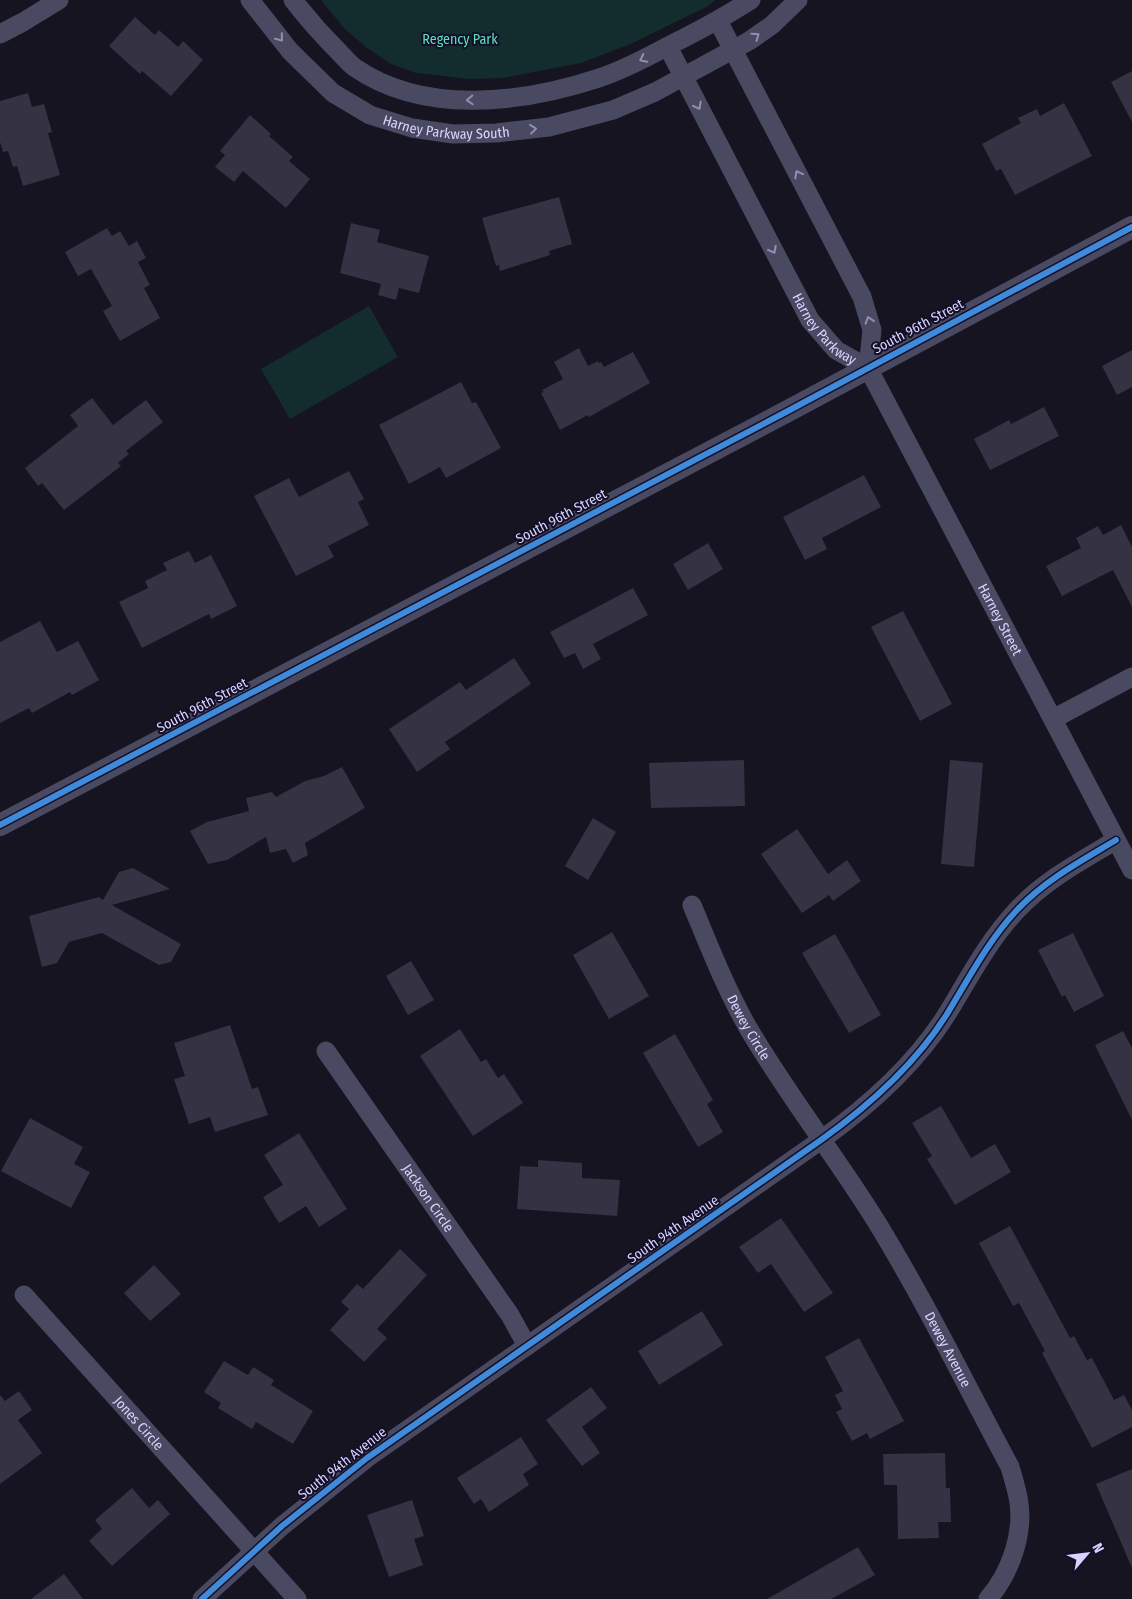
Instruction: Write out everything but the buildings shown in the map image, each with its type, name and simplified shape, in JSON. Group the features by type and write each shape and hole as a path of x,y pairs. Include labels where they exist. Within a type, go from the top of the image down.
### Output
{"street":[{"path":"0,34 59,0"},
{"name":"Harney Parkway South","path":"250,0 290,51 332,93 370,115 412,128 453,134 496,133 549,126 613,110 655,92 733,50 772,26 798,0"},
{"name":"Harney Parkway South","path":"293,0 315,28 353,66 384,84 420,95 455,100 494,99 543,93 609,74 668,47 718,21 751,0"},
{"name":"Harney Parkway","path":"668,47 810,320 836,350 868,368 872,330 862,297 718,21"},
{"name":"South 96th Street","path":"0,825 1132,227"},
{"name":"Harney Street","path":"868,368 1132,870"},
{"path":"1053,719 1132,678"},
{"name":"South 94th Avenue","path":"202,1599 282,1526 367,1458 822,1140 879,1095 911,1061 946,1015 989,943 1017,910 1058,874 1116,840"},
{"name":"Dewey Circle","path":"692,905 721,975 746,1024 770,1064 822,1140"},
{"name":"Jackson Circle","path":"326,1051 510,1316 528,1346"},
{"name":"Dewey Avenue","path":"822,1140 875,1219 907,1272 1010,1467 1018,1498 1018,1535 1014,1555 1005,1576 988,1599"},
{"name":"Jones Circle","path":"24,1295 297,1599"}],"green space":[{"name":"Regency Park","path":"321,0 715,0 708,6 633,43 581,63 503,78 470,79 416,73 391,64 367,48 345,29"},
{"path":"369,306 398,357 290,419 261,369"}],"cycle path":[{"path":"0,825 786,412 1132,227"},
{"path":"202,1599 282,1526 367,1458 857,1113 890,1083 921,1050 947,1014 988,947 1017,910 1051,880 1116,840"}]}
